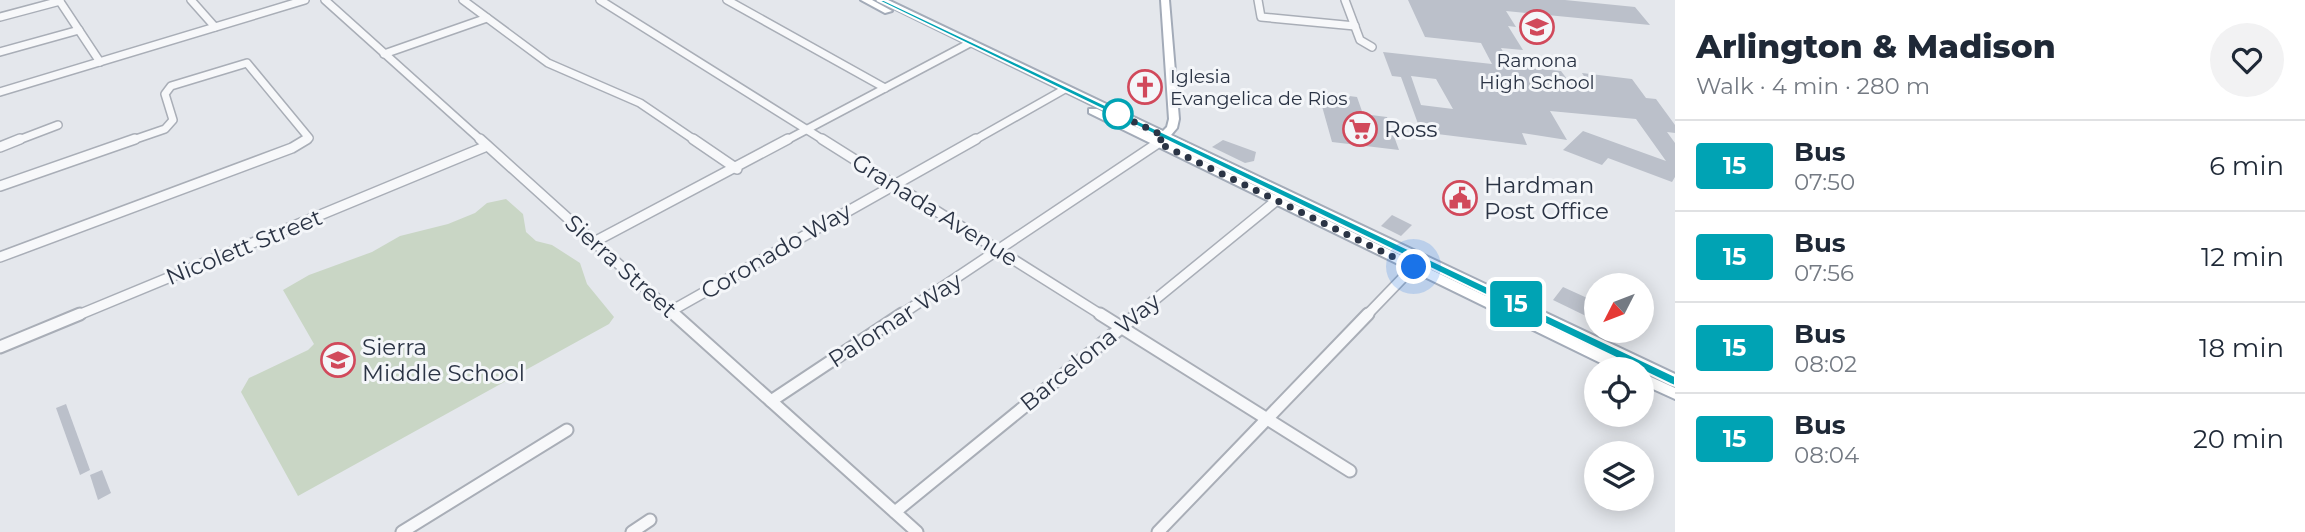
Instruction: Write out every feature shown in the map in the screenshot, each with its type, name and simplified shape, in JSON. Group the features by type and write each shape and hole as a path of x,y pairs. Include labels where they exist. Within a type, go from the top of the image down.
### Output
{"main road":[{"path":"865,0 965,45 1281,197 1601,357"},
{"path":"881,0 965,45"},
{"path":"1161,139 1172,128 1174,119 1165,0"},
{"path":"1417,263 1675,380"},
{"path":"1654,384 1675,394"}],"street":[{"path":"191,0 215,27"},
{"path":"0,92 306,0"},
{"name":"Sierra Street","path":"325,0 917,532"},
{"path":"463,0 548,62 640,103 737,169"},
{"name":"Granada Avenue","path":"600,0 1350,471"},
{"path":"727,0 885,88"},
{"path":"1258,0 1261,17 1355,26"},
{"path":"1345,0 1360,40 1372,47"},
{"path":"0,17 60,1 100,62"},
{"path":"384,54 487,18"},
{"path":"0,52 79,30"},
{"path":"594,242 737,169 965,45"},
{"path":"0,257 307,141 309,133 247,62 166,90 173,120 165,129 1,182"},
{"name":"Coronado Way","path":"671,311 1061,91"},
{"path":"0,147 58,125"},
{"name":"Palomar Way","path":"771,401 999,251 1161,139"},
{"name":"Nicolett Street","path":"0,348 487,146"},
{"name":"Barcelona Way","path":"895,512 1281,197"},
{"path":"1158,532 1269,420 1417,263"},
{"path":"402,532 567,430"},
{"path":"632,532 650,520"}],"green space":[{"path":"506,199 523,214 526,232 536,241 552,245 580,263 587,284 614,317 609,324 298,496 241,392 249,378 308,350 314,344 283,290 309,275 372,252 400,236 448,224 475,213 487,203"}],"building":[{"path":"1408,0 1565,0 1635,7 1650,25 1506,11 1516,27 1508,26 1523,50 1501,48 1511,66 1561,71 1567,79 1587,81 1582,73 1632,79 1646,98 1656,99 1675,125 1675,133 1667,132 1675,143 1675,177 1672,182 1608,158 1602,165 1563,150 1583,131 1666,161 1636,119 1550,111 1567,140 1522,133 1527,145 1421,132 1401,77 1392,76 1383,52 1492,64 1481,43 1425,37","holes":["1411,76 1436,79 1453,109 1421,105"]},
{"name":"Ross","path":"1318,92 1357,97 1363,114 1387,117 1399,150 1332,142"},
{"path":"1223,140 1256,152 1254,161 1245,163 1212,147"},
{"path":"1392,215 1412,225 1401,236 1381,226"},
{"path":"1563,287 1584,297 1584,315 1553,300"},
{"path":"66,404 90,470 80,475 56,408"},
{"path":"102,470 111,493 98,500 90,475"}],"bus line":[{"name":"15","path":"881,0 1675,380"}],"place":[{"name":"Ramona High School","path":"1537,27"},
{"name":"Iglesia Evangelica de Rios","path":"1145,87"},
{"name":"Ross","path":"1360,129"},
{"name":"Hardman Post Office","path":"1460,198"},
{"name":"Sierra Middle School","path":"338,360"}],"route":[{"path":"1118,114 1109,110 1164,136 1158,143 1414,267"}]}
